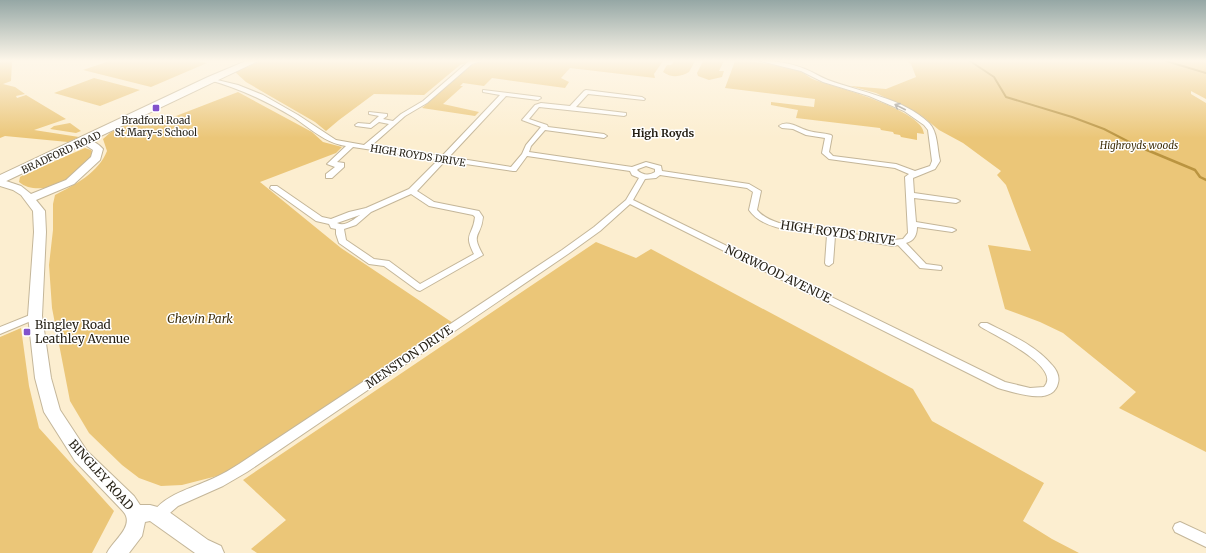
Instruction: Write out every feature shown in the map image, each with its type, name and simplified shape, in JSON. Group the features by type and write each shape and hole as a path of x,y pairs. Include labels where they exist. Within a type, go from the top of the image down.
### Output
{"main road":[{"name":"BRADFORD ROAD","path":"0,181 195,87"}],"street":[{"name":"HIGH ROYDS DRIVE","path":"239,87 303,120 332,141 513,169 525,154"},
{"path":"366,146 403,115 425,102 443,87"},
{"path":"782,126 794,127 806,133 829,136 825,153 831,158 896,166 913,173 933,169 936,166 931,130 926,124 898,106 845,87"},
{"path":"485,91 538,98"},
{"path":"572,108 586,92 642,99"},
{"path":"274,188 319,219 332,222 352,214 368,211 412,191 481,120 485,113 504,94"},
{"path":"624,114 544,104 538,106 525,120 543,124 545,126 528,146 525,154 634,169 641,164 649,164 658,168 659,173 654,176 642,177 635,174 634,169"},
{"path":"358,125 371,126 385,115 371,113"},
{"path":"378,120 395,122"},
{"path":"543,128 604,136"},
{"path":"30,198 70,182 96,158 98,150 84,141"},
{"path":"329,176 341,165 331,164 351,145"},
{"name":"HIGH ROYDS DRIVE","path":"659,173 748,186 757,191 753,210 761,219 778,225 893,243 908,240 914,231 912,224 909,177 913,173"},
{"name":"MENSTON DRIVE","path":"158,515 173,502 219,482 243,468 597,229 629,201 642,177"},
{"name":"BINGLEY ROAD","path":"0,181 18,188 30,198 39,211 35,316 43,378 52,412 81,456 127,502 136,514 150,513 158,515"},
{"path":"340,228 342,242 372,262 386,263 420,288 478,255 471,240 472,233 478,223 479,217 476,213 432,204 412,191"},
{"path":"910,195 956,202"},
{"name":"NORWOOD AVENUE","path":"629,201 1002,385 1032,392 1045,391 1053,384 1054,376 1049,367 1037,356 984,325"},
{"path":"332,222 334,226 340,228 356,221 368,211"},
{"path":"912,224 952,230"},
{"path":"829,263 831,233"},
{"path":"900,242 923,266 938,268"},
{"path":"0,331 35,316"},
{"path":"117,553 134,530 136,525 136,514"},
{"path":"158,515 201,546 214,553"},
{"path":"1180,528 1206,541"}],"green space":[{"path":"0,87 15,87 25,94 16,96 17,98 26,95 66,119 34,130 79,137 68,142 5,136 0,138"},
{"path":"71,87 128,87 140,90 100,106 54,93"},
{"path":"254,87 434,87 424,95 374,94 326,131 315,122"},
{"path":"446,87 462,87 443,104 479,112 475,116 422,108"},
{"path":"836,87 895,108 910,116 920,125 924,134 917,133 917,140 901,137 893,132 881,130 880,128 796,118 798,110 771,105 771,102 814,107 815,99 725,88"},
{"name":"Highroyds woods","path":"853,87 886,89 891,87 1206,87 1206,99 1191,91 1191,94 1206,103 1206,452 1119,408 1136,392 1063,333 1040,322 1005,309 988,245 1031,251 1006,185 997,175 1001,171 963,143 939,130 922,116 876,93"},
{"name":"Chevin Park","path":"238,92 312,132 323,142 342,147 336,153 260,182 341,248 453,323 291,432 221,475 182,485 161,486 139,478 122,465 89,433 70,401 52,308 49,265 53,230 53,204 55,195 86,177 103,159 107,151 103,139 111,132 141,117 163,121"},
{"path":"70,123 81,131 76,133 50,129 54,126"},
{"path":"85,148 91,150 93,153 92,156 74,175 62,183 50,187 36,188 19,182 20,177 25,174"},
{"path":"596,242 636,258 651,249 913,389 932,421 1044,483 1023,521 1052,539 1079,553 257,553 251,549 286,520 243,480"},
{"path":"21,328 29,386 39,428 114,511 92,553 0,553 0,337"}],"waterway":[{"path":"1000,87 1006,97 1072,117 1104,129 1135,145"},
{"path":"1135,145 1195,170 1200,177 1206,180"}],"place":[{"name":"Bradford Road St Mary-s School","path":"156,108"},
{"name":"Bingley Road Leathley Avenue","path":"27,332"}],"district":[{"name":"High Royds","path":"663,133"}]}
